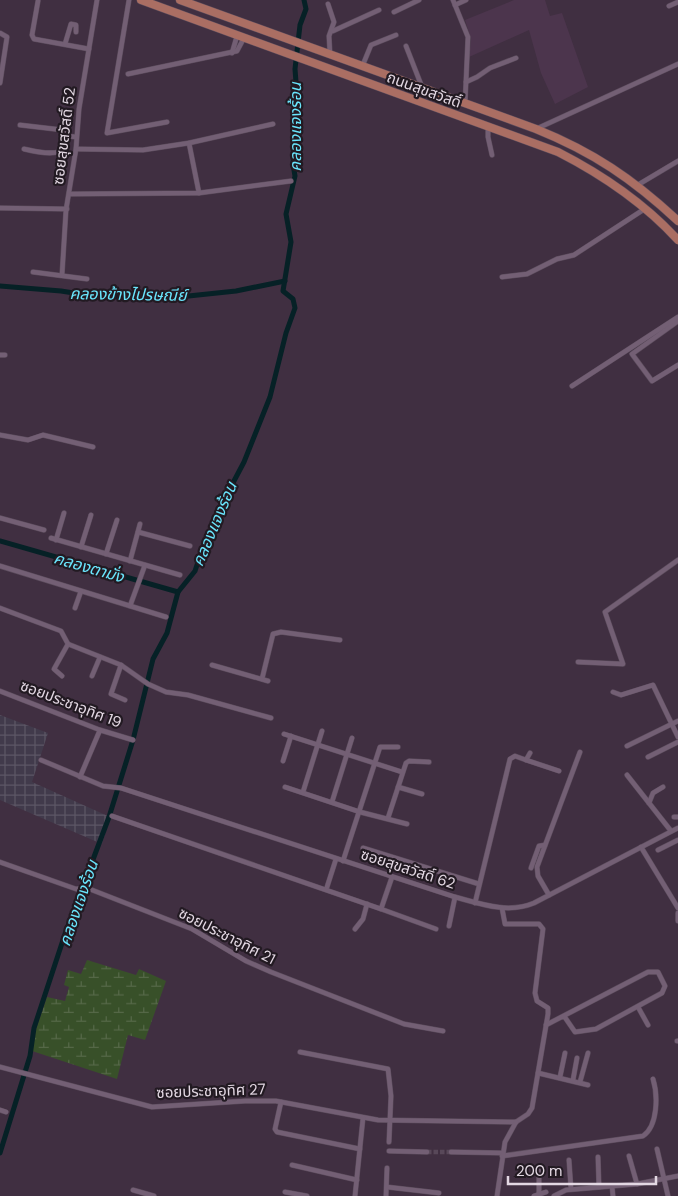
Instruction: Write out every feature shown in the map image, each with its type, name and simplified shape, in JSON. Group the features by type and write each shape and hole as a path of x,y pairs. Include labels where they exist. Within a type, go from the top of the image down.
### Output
{"main road":[{"name":"ถนนสุขสวัสดิ์","path":"141,0 550,150 577,162 646,208 678,240"},
{"name":"ถนนสุขสวัสดิ์","path":"180,0 576,145 604,162 678,221"},
{"path":"461,118 465,104"}],"street":[{"name":"ซอยสุขสวัสดิ์ 52","path":"62,275 67,209 76,137 97,0"},
{"path":"129,0 108,133 166,122"},
{"path":"394,12 419,0"},
{"path":"465,104 468,37 454,3 466,0"},
{"path":"38,1 32,37 34,39 89,49"},
{"path":"670,6 678,2"},
{"path":"328,4 334,22 333,31"},
{"path":"330,55 329,36 333,31 379,10"},
{"path":"65,44 71,24 76,25 76,32"},
{"path":"0,34 7,37 0,83"},
{"path":"362,67 371,45 396,35"},
{"path":"128,74 232,53 239,49 240,37"},
{"path":"406,46 422,89"},
{"path":"466,82 490,68 516,58"},
{"path":"536,129 678,64"},
{"path":"76,149 128,151 189,143 273,124"},
{"path":"20,125 63,130 67,136 65,147 62,151 47,153 24,149"},
{"path":"488,128 492,155"},
{"path":"67,136 76,137"},
{"path":"189,143 200,192"},
{"path":"636,186 678,161"},
{"path":"70,194 200,192 291,181"},
{"path":"0,208 67,209"},
{"path":"502,277 527,274 557,259 574,255 646,208"},
{"path":"33,272 87,279"},
{"path":"572,386 678,317"},
{"path":"678,321 632,354 652,381 678,365"},
{"path":"0,435 28,440 43,435 93,447"},
{"path":"64,513 54,539 180,575"},
{"path":"82,547 91,515"},
{"path":"0,518 44,530"},
{"path":"106,554 116,520"},
{"path":"130,561 140,524"},
{"path":"138,532 190,546"},
{"path":"578,662 624,664 605,612 678,560"},
{"path":"130,606 145,565"},
{"path":"0,566 166,617"},
{"path":"75,608 81,591"},
{"path":"0,608 61,631 68,644 121,665 148,684 166,692 188,695 271,718"},
{"path":"262,679 273,634 281,632 340,640"},
{"path":"62,676 54,669 68,644"},
{"path":"92,676 100,657"},
{"path":"121,665 111,694 125,700"},
{"path":"212,665 268,681"},
{"path":"613,692 621,695 654,685 678,737"},
{"name":"ซอยประชาอุทิศ 19","path":"0,691 100,730 133,740"},
{"path":"627,746 678,721"},
{"path":"80,777 100,730"},
{"path":"303,792 322,731"},
{"path":"284,734 402,772"},
{"path":"283,761 291,736"},
{"path":"332,802 352,738"},
{"path":"648,756 678,742"},
{"path":"343,861 380,747 398,747"},
{"path":"526,760 530,752"},
{"path":"549,896 537,871 580,752"},
{"path":"475,902 510,759 515,756 559,771"},
{"name":"ซอยสุขสวัสดิ์ 62","path":"41,760 103,786 121,788 455,897 502,908 526,906 549,896 678,828"},
{"path":"388,818 402,772 407,762 429,762"},
{"path":"626,775 671,831"},
{"path":"398,786 422,794"},
{"path":"285,787 360,812 407,824"},
{"path":"648,803 653,793 663,787"},
{"path":"112,816 436,929"},
{"path":"658,850 678,840"},
{"path":"531,868 539,846 545,846"},
{"path":"641,847 678,908"},
{"path":"363,848 479,884"},
{"path":"327,887 336,859"},
{"name":"ซอยประชาอุทิศ 21","path":"0,862 76,888 87,888 192,929 246,962 404,1024 443,1031"},
{"path":"381,909 392,877"},
{"path":"449,926 455,897"},
{"path":"356,930 363,919 367,904"},
{"path":"498,1196 505,1142 516,1122 528,1114 532,1108 548,1008 537,1001 535,993 543,929 539,924 505,924 502,908"},
{"path":"678,913 678,921"},
{"path":"546,1026 564,1016 648,972 658,972 665,986 665,990 638,1007 596,1029 581,1032 572,1030 564,1016"},
{"path":"638,1007 648,1025"},
{"path":"300,1052 388,1068 390,1142"},
{"path":"560,1077 565,1053"},
{"path":"580,1082 588,1053"},
{"path":"573,1080 577,1058"},
{"name":"ซอยประชาอุทิศ 27","path":"0,1066 152,1107 245,1100 281,1102 362,1118 516,1122"},
{"path":"538,1073 588,1085"},
{"path":"451,1152 503,1154 643,1136 648,1131 656,1108 657,1095 653,1079"},
{"path":"281,1102 275,1128 277,1132 360,1149"},
{"path":"0,1110 6,1112"},
{"path":"355,1196 362,1118"},
{"path":"657,1148 668,1196"},
{"path":"389,1151 427,1152"},
{"path":"629,1156 637,1184"},
{"path":"598,1157 599,1187"},
{"path":"569,1160 571,1189"},
{"path":"292,1165 357,1180"},
{"path":"386,1196 387,1168"},
{"path":"539,1171 539,1194"},
{"path":"534,1196 548,1192 555,1195 571,1189 637,1184 678,1176"},
{"path":"612,1186 614,1196"},
{"path":"387,1187 439,1193"},
{"path":"133,1190 154,1196"},
{"path":"285,1192 307,1196"}],"shaded area":[{"path":"514,0 545,0 550,16 562,13 588,87 555,104 541,73 529,30 469,57 471,39 465,20"},
{"path":"0,715 48,733 32,782 110,817 102,844 0,800"}],"green space":[{"path":"87,960 136,975 139,969 166,981 145,1040 128,1035 117,1079 32,1051 34,1035 47,997 65,1001 69,987 64,985 68,970 81,974"}],"waterway":[{"name":"คลองแจงร้อน","path":"0,1153 30,1056 34,1028 65,934 109,817 133,740 153,659 167,633 178,592 195,571 202,550 217,525 225,498 244,462 270,397 286,333 295,308 293,299 283,291 291,242 286,214 295,176 293,164 298,109 295,69 300,25 306,9 304,0"},
{"name":"คลองข้างไปรษณีย์","path":"0,286 61,291 93,296 179,297 236,291 285,281"},
{"name":"คลองตามั่ง","path":"0,541 178,592"}],"tunnel":[{"path":"427,1152 451,1152"}]}
